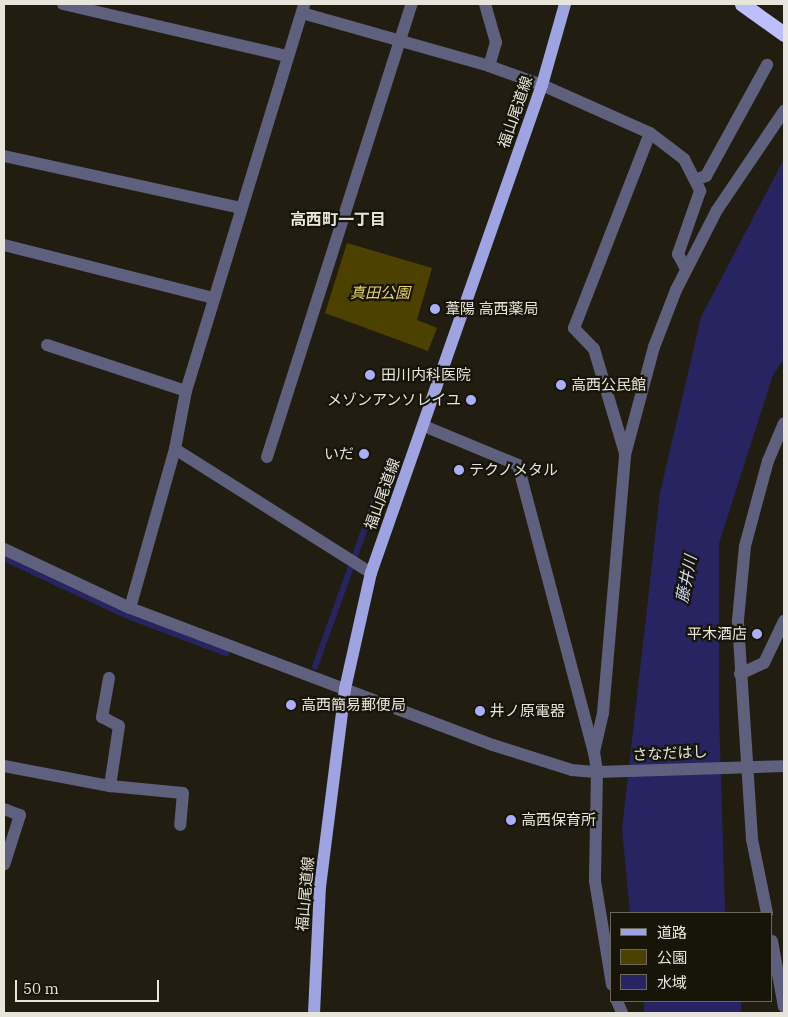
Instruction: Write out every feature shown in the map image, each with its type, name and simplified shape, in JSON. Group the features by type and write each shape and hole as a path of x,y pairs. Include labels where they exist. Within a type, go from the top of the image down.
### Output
{"highway":[{"path":"742,4 784,34"}],"main road":[{"name":"福山尾道線","path":"314,1013 320,887 345,689 371,573 542,85 565,4"}],"street":[{"path":"64,4 287,56"},
{"path":"267,457 412,4"},
{"path":"485,4 496,42 489,66"},
{"path":"130,608 175,449 186,390 240,208 303,8 401,41 489,66 542,85 650,133 684,159 700,191 678,254 686,269"},
{"path":"695,180 706,176 767,65"},
{"path":"594,752 603,712 625,455 625,432 654,347 686,269 716,210 784,110"},
{"path":"625,432 594,349 574,328 650,133"},
{"path":"4,156 240,208"},
{"path":"4,245 214,298"},
{"path":"47,345 186,390"},
{"path":"767,912 752,839 750,765 740,674 738,620 745,546 768,461 784,423"},
{"path":"424,426 518,465 594,752 601,772 595,881 610,973"},
{"path":"175,449 371,573"},
{"name":"さなだはし","path":"4,549 130,608 493,745 572,770 601,772 750,765 784,766"},
{"path":"740,674 764,662 784,621"},
{"path":"109,678 102,718 119,726 110,786"},
{"path":"4,766 110,786 183,794 180,825"},
{"path":"4,809 20,815 4,865"},
{"path":"773,946 784,1007"}],"green space":[{"name":"真田公園","path":"347,243 432,268 417,320 437,328 428,351 325,313"}],"water":[{"name":"藤井川","path":"784,159 784,359 773,375 719,543 719,712 725,912 630,912 622,829 660,493 701,317"},
{"path":"644,1002 741,1002 741,1013 644,1013"}],"waterway":[{"path":"315,667 376,498"},
{"path":"4,558 128,616 226,653"}],"place":[{"name":"葦陽 高西薬局","path":"435,309"},
{"name":"田川内科医院","path":"370,375"},
{"name":"高西公民館","path":"561,385"},
{"name":"メゾンアンソレイユ","path":"471,400"},
{"name":"いだ","path":"364,454"},
{"name":"テクノメタル","path":"459,470"},
{"name":"平木酒店","path":"757,634"},
{"name":"高西簡易郵便局","path":"291,705"},
{"name":"井ノ原電器","path":"480,711"},
{"name":"高西保育所","path":"511,820"}],"district":[{"name":"高西町一丁目","path":"338,219"}]}
